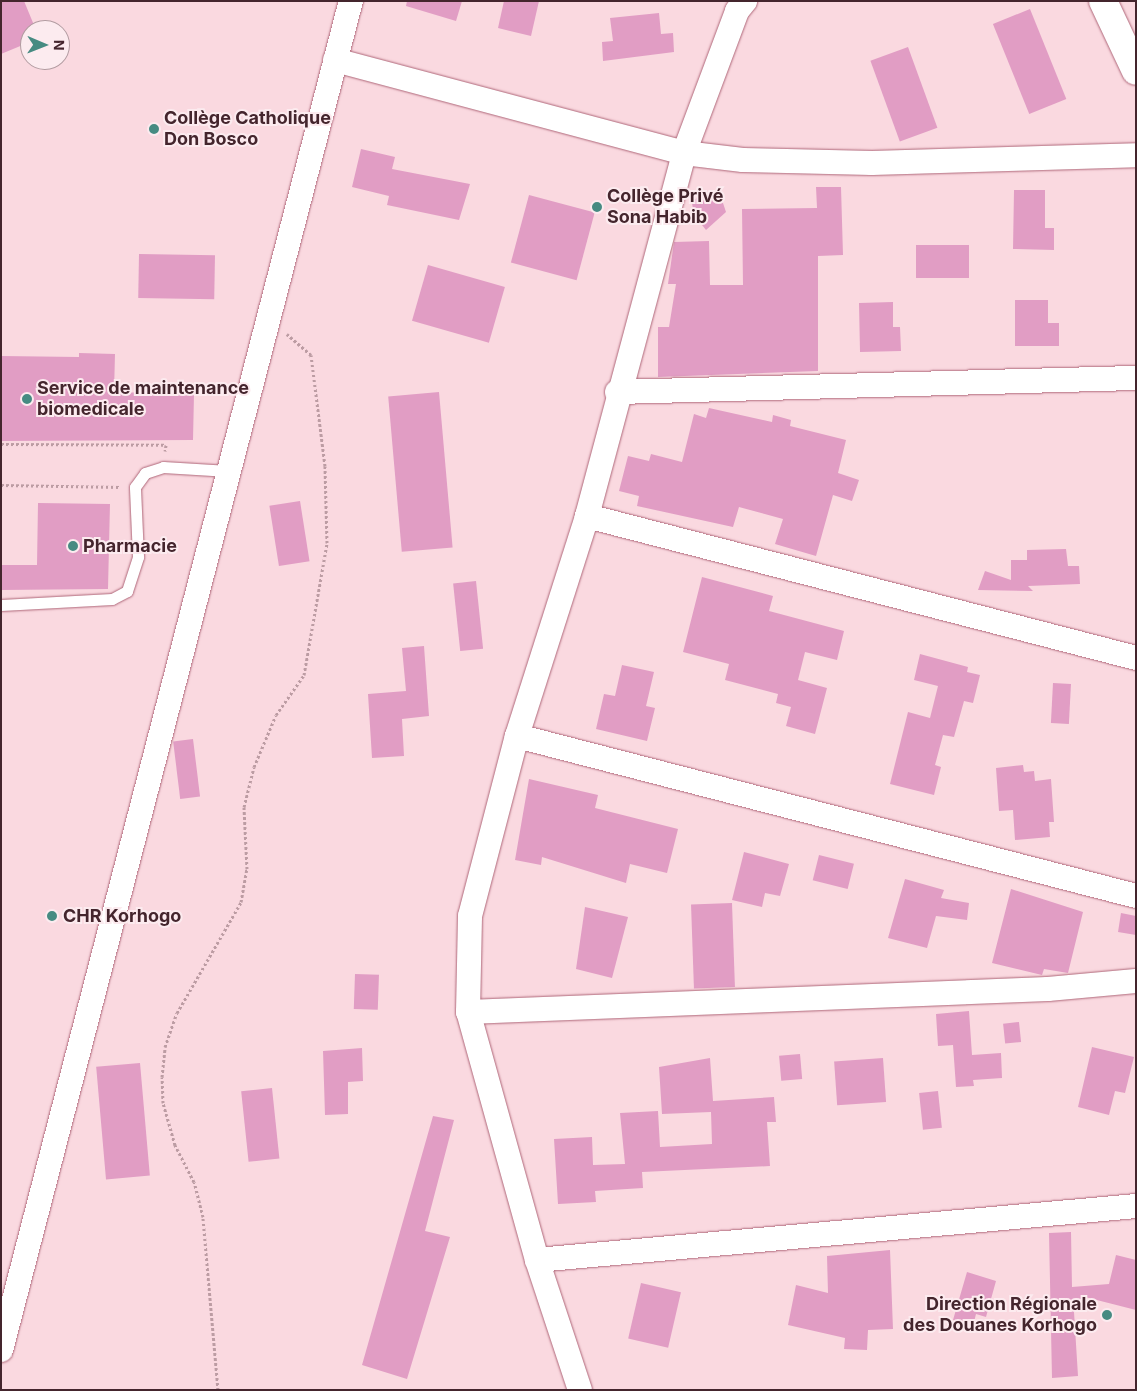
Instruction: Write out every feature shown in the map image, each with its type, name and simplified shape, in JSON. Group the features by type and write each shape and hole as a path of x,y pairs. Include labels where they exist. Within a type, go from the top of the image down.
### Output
{"street":[{"path":"1,1350 229,471 272,320 334,60 351,1"},
{"path":"580,1390 537,1260 468,1012 470,916 517,736 587,516 617,392 684,153 737,11 745,1"},
{"path":"1102,1 1136,71"},
{"path":"334,60 684,153 743,160 872,163 1136,155"},
{"path":"617,392 1136,378"},
{"path":"587,516 1136,658"},
{"path":"517,736 1136,896"},
{"path":"468,1012 1048,989 1136,981"},
{"path":"537,1260 1136,1206"}],"lane":[{"path":"1,605 112,599 127,591 138,557 135,487 145,472 163,466 229,471"}],"path":[{"path":"218,1390 203,1217 194,1182 175,1145 163,1103 162,1077 165,1047 177,1013 241,902 246,869 244,807 254,767 276,716 304,675 328,543 325,466 311,355 272,320"},
{"path":"1,444 166,445 163,466"},
{"path":"1,485 135,487"}],"building":[{"path":"1,1 24,1 32,20 20,20 20,46 1,54"},
{"path":"407,1 462,1 456,21 406,6"},
{"path":"504,1 539,1 531,36 498,28"},
{"path":"1030,9 1066,99 1029,114 993,24"},
{"path":"659,13 661,34 673,33 674,52 603,61 602,42 613,41 610,18"},
{"path":"908,47 937,128 900,141 870,61"},
{"path":"361,149 395,157 392,169 470,184 459,220 387,205 389,196 352,187"},
{"path":"816,187 841,187 843,255 818,256 818,371 658,377 658,327 669,327 676,284 668,284 674,242 709,241 710,285 743,285 742,209 817,208"},
{"path":"1014,190 1045,190 1045,228 1054,228 1054,250 1013,249"},
{"path":"712,192 722,200 726,212 706,230 694,215 692,203 700,194"},
{"path":"529,195 595,213 577,280 511,263"},
{"path":"916,245 969,245 969,278 916,278"},
{"path":"139,254 215,255 214,299 138,298"},
{"path":"428,265 505,287 489,343 412,321"},
{"path":"1015,300 1048,300 1048,323 1059,323 1059,346 1015,346"},
{"path":"893,302 893,327 900,327 901,351 860,352 859,303"},
{"path":"79,353 115,354 114,392 194,394 193,440 1,441 1,356 79,357"},
{"path":"439,392 453,547 402,552 388,396"},
{"path":"709,408 772,422 773,415 791,420 790,426 846,440 838,473 859,480 852,501 833,495 816,556 775,544 783,519 739,507 733,527 637,506 639,496 619,491 628,456 649,461 651,454 682,462 694,414 706,418"},
{"path":"300,501 310,561 279,566 269,506"},
{"name":"Pharmacie","path":"38,503 110,504 108,589 1,590 1,565 37,565"},
{"path":"1066,549 1068,566 1079,566 1080,584 1028,586 1033,591 978,590 985,571 1011,580 1011,560 1027,560 1027,550"},
{"path":"702,577 773,596 769,611 844,631 837,660 805,652 798,680 827,688 815,734 786,726 791,707 776,703 778,694 725,680 729,664 683,652"},
{"path":"476,581 483,649 460,651 453,583"},
{"path":"424,646 429,716 402,719 404,756 372,758 368,694 406,691 402,648"},
{"path":"920,654 968,667 967,672 980,675 973,703 964,701 954,737 943,735 935,765 941,767 934,795 890,784 908,712 930,718 938,686 914,680"},
{"path":"622,665 654,672 646,706 655,708 647,741 596,729 604,694 615,696"},
{"path":"1053,683 1071,684 1069,724 1051,723"},
{"path":"193,739 200,797 180,799 173,741"},
{"path":"1023,765 1024,772 1034,771 1035,781 1051,779 1054,822 1049,822 1050,837 1015,840 1013,810 999,811 996,768"},
{"path":"529,779 598,795 595,808 678,829 667,873 630,864 626,883 542,857 541,865 515,860"},
{"path":"744,852 789,864 780,896 765,893 762,907 732,900"},
{"path":"819,855 854,864 848,889 813,880"},
{"path":"905,879 944,890 941,898 969,903 967,920 936,916 927,948 888,938"},
{"path":"1011,889 1083,912 1068,973 1044,969 1042,975 992,963"},
{"path":"732,903 735,987 694,988 691,904"},
{"path":"585,907 628,917 612,978 576,969"},
{"path":"1121,913 1136,916 1136,935 1118,932"},
{"path":"355,974 379,975 378,1010 354,1009"},
{"path":"969,1011 972,1055 1001,1053 1002,1078 973,1080 974,1086 956,1087 953,1045 938,1046 936,1014"},
{"path":"1019,1022 1021,1042 1005,1044 1003,1024"},
{"path":"1092,1047 1134,1057 1125,1093 1115,1091 1109,1115 1078,1107"},
{"path":"362,1048 363,1081 348,1082 348,1114 325,1115 323,1051"},
{"path":"800,1054 802,1079 781,1081 779,1056"},
{"path":"710,1058 713,1101 774,1097 776,1122 767,1122 770,1166 642,1172 643,1188 595,1191 596,1202 558,1204 554,1139 592,1137 593,1165 625,1164 620,1113 658,1111 660,1147 712,1144 711,1112 662,1114 659,1067"},
{"path":"883,1058 886,1102 837,1105 834,1061"},
{"path":"140,1063 150,1176 106,1179 96,1067"},
{"path":"272,1088 279,1159 249,1162 241,1091"},
{"path":"938,1091 942,1128 923,1130 919,1093"},
{"path":"433,1116 454,1120 425,1231 450,1237 407,1379 362,1365"},
{"path":"1071,1232 1072,1287 1109,1284 1116,1255 1136,1260 1136,1310 1085,1297 1086,1312 1074,1312 1078,1376 1052,1378 1049,1233"},
{"path":"890,1250 893,1329 868,1330 867,1350 844,1349 845,1338 788,1325 796,1285 828,1293 827,1256"},
{"path":"967,1272 996,1281 986,1317 976,1314 973,1326 953,1320"},
{"path":"641,1283 681,1292 668,1348 628,1339"}],"place":[{"name":"Collège Catholique Don Bosco","path":"154,129"},
{"name":"Collège Privé Sona Habib","path":"597,207"},
{"name":"Service de maintenance biomedicale","path":"27,399"},
{"name":"Pharmacie","path":"73,546"},
{"name":"CHR Korhogo","path":"52,916"},
{"name":"Direction Régionale des Douanes Korhogo","path":"1107,1315"}]}
